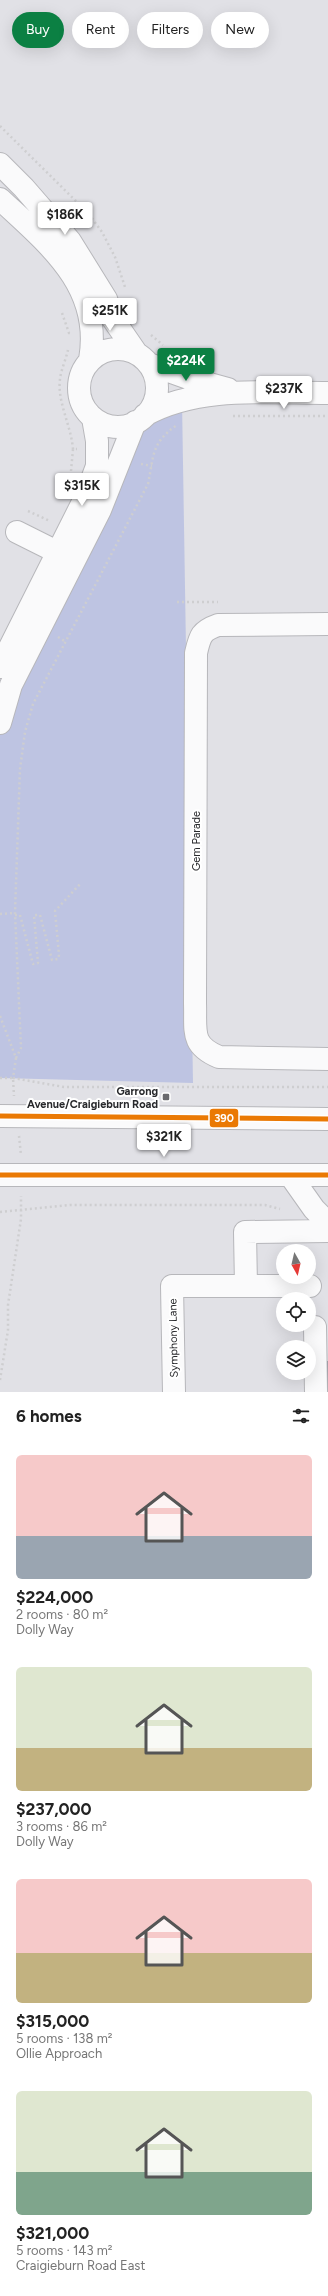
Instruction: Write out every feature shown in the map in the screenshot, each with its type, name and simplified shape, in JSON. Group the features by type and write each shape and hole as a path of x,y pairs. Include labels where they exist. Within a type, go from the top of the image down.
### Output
{"street":[{"path":"0,164 24,188 70,240 97,302 92,332 90,360"},
{"path":"0,199 56,252 75,280 113,319 143,359 157,385 156,396 140,419 100,510 11,685 0,723"},
{"path":"239,393 183,377 118,348 106,350 90,360 81,374 78,386 80,398 85,409 93,418 102,424 114,426 125,426 159,408 190,398 239,393 328,393"},
{"path":"0,667 85,498 97,466 97,440 93,418"},
{"path":"17,532 57,552"},
{"name":"Gem Parade","path":"328,624 218,625 206,629 200,638 196,653 195,979 196,1036 200,1047 208,1053 219,1058 328,1059"},
{"path":"8,1117 328,1119"},
{"path":"10,1175 328,1175"},
{"path":"290,1175 311,1206 328,1224"},
{"path":"246,1286 245,1232 328,1232"},
{"name":"Symphony Lane","path":"174,1392 172,1286 310,1286"},
{"path":"315,1332 316,1392"}],"path":[{"path":"0,126 88,213 102,232 115,257 126,289"},
{"path":"69,334 69,339"},
{"path":"70,344 60,379 60,395 69,425 73,449"},
{"path":"232,416 328,416"},
{"path":"0,1380 8,1330 8,1305 21,1211 10,1175 8,1117 16,1058 21,1048 15,914 20,769 25,732 33,704 148,484 155,446 165,434 180,423"},
{"path":"0,914 20,915 33,964 38,963 34,915 40,915 52,960 58,958 56,911 81,883"},
{"path":"0,1016 16,1058"},
{"path":"0,1078 13,1078 64,1087 328,1087"},
{"path":"0,1212 70,1205 265,1206 277,1209 311,1206"}],"shaded area":[{"path":"182,401 193,1083 0,1078 0,723 135,422"}],"building":[{"path":"323,1361 328,1361 328,1392 324,1392"}],"transit line":[{"name":"390","path":"0,1116 328,1119"},
{"name":"390","path":"0,1175 328,1175"}],"place":[{"name":"Garrong Avenue/Craigieburn Road","path":"166,1097"}]}
